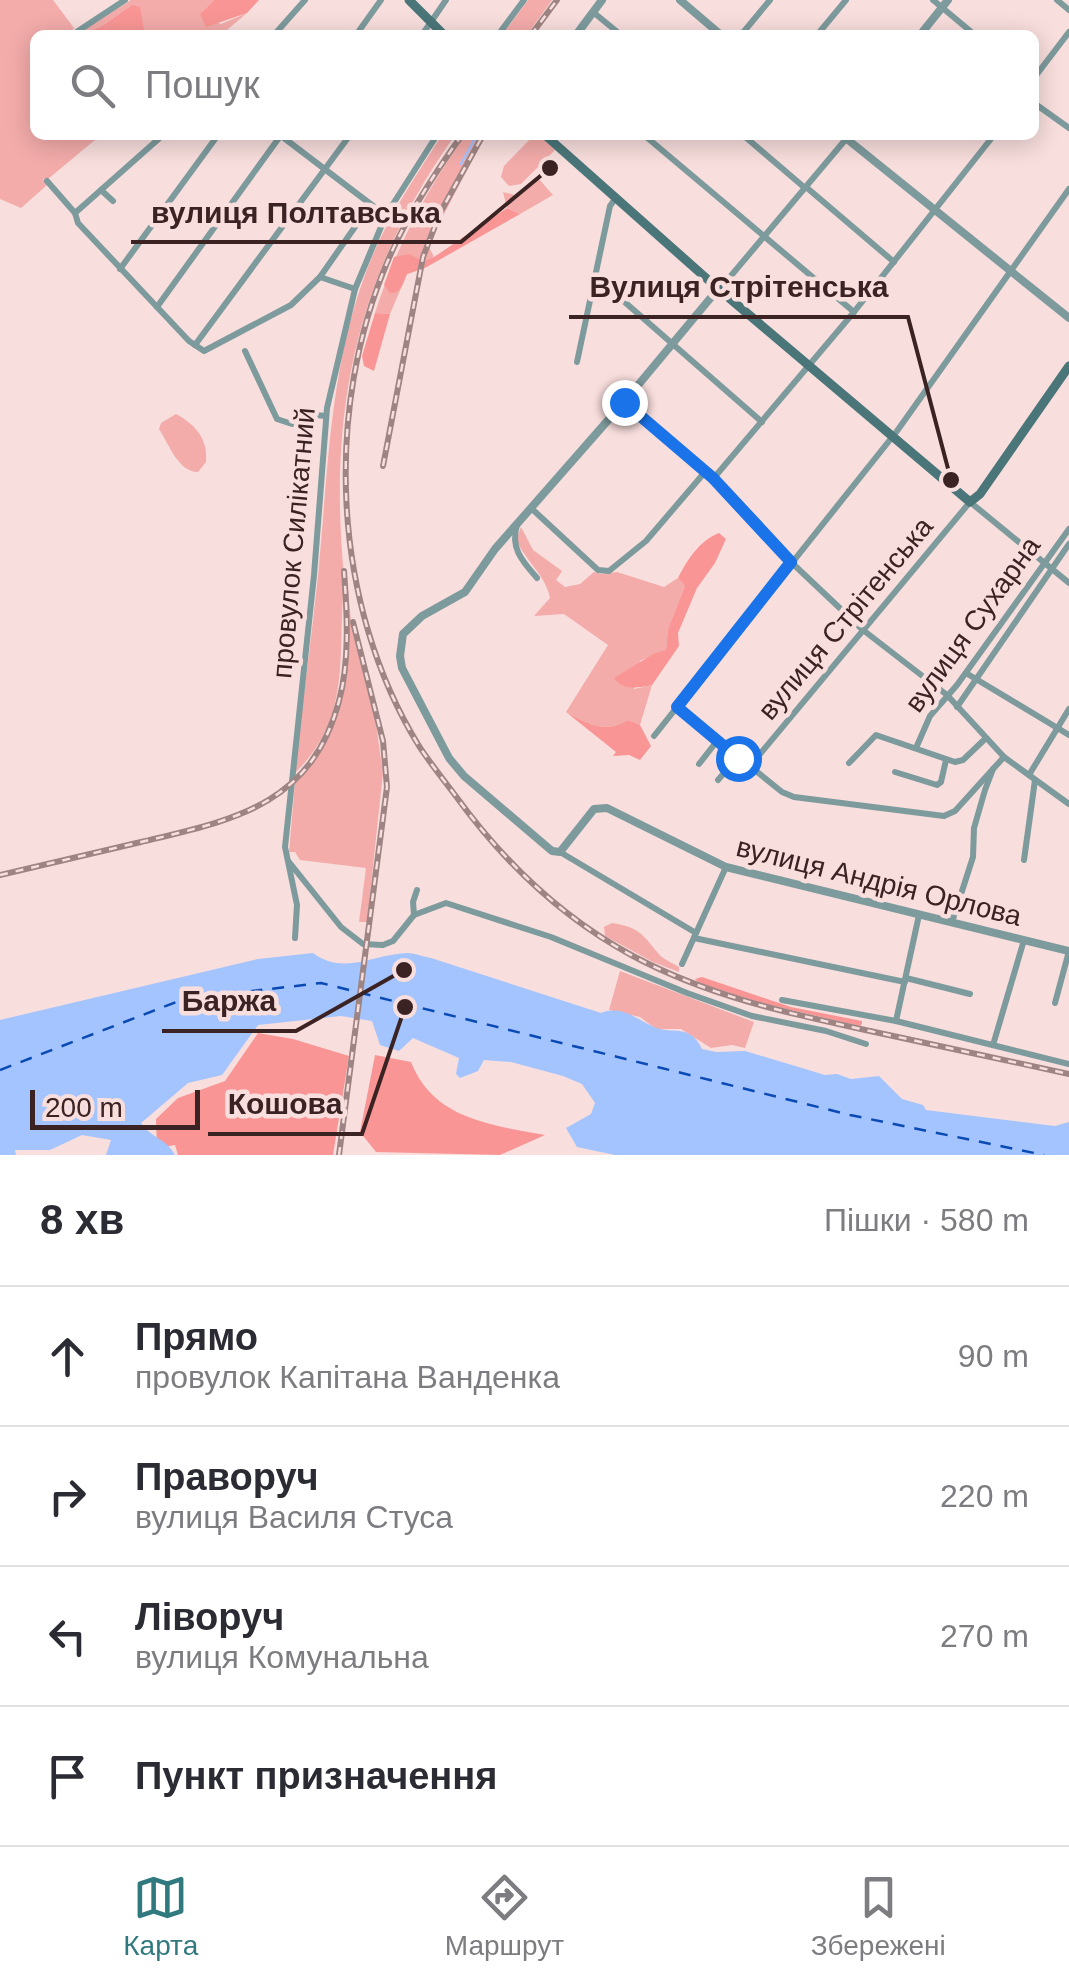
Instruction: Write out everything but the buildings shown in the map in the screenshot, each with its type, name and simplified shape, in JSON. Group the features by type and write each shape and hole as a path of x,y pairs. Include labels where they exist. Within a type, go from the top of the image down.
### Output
{"main road":[{"path":"409,0 439,30"},
{"path":"550,140 893,438 972,500"},
{"name":"вулиця Стрітенська","path":"972,500 975,490 1069,358"},
{"name":"вулиця Стрітенська","path":"972,500 1069,366"}],"street":[{"path":"79,30 124,0"},
{"path":"281,30 305,0"},
{"path":"360,30 381,0"},
{"path":"425,30 446,0"},
{"path":"502,30 524,0"},
{"path":"580,30 602,0"},
{"path":"745,30 770,0"},
{"path":"821,30 846,0"},
{"path":"934,0 946,4 970,30"},
{"path":"1057,0 1069,10"},
{"path":"686,2 717,30"},
{"path":"924,30 946,4"},
{"path":"593,12 615,30"},
{"path":"1039,71 1069,32"},
{"path":"1039,107 1069,128"},
{"path":"75,213 157,140"},
{"path":"120,269 214,140"},
{"path":"157,307 277,140"},
{"path":"288,140 383,214"},
{"path":"195,345 346,140"},
{"name":"провулок Силікатний","path":"295,938 297,905 285,847 314,575 326,416 354,290 383,214 434,140"},
{"path":"650,140 854,312"},
{"path":"749,140 894,262"},
{"path":"842,140 624,402 494,549 465,592 412,624 403,634 400,656 420,707 449,758 540,844 560,852 695,935 970,994"},
{"path":"848,140 1069,318"},
{"path":"713,478 854,312 990,140"},
{"path":"47,181 120,269 195,345 207,351 291,306 320,277 364,214 366,199"},
{"path":"654,736 893,438 1069,189"},
{"path":"101,190 113,201"},
{"path":"577,362 610,206 615,199"},
{"path":"364,214 383,214"},
{"path":"320,277 354,290"},
{"path":"596,277 762,422"},
{"path":"244,351 277,419 292,424 315,415 326,416"},
{"path":"624,402 713,478 791,562 863,630 947,694 1004,757 1069,804"},
{"path":"532,508 598,570 608,570 646,541 705,472"},
{"path":"972,500 1069,583"},
{"name":"вулиця Стрітенська","path":"750,766 972,500"},
{"path":"517,524 516,550 537,578"},
{"name":"вулиця Сухарна","path":"916,748 926,724 1069,529"},
{"name":"вулиця Сухарна","path":"956,706 1069,544"},
{"path":"966,673 1069,735"},
{"path":"677,707 790,797 944,816 955,811 1004,757"},
{"path":"1024,860 1032,778 1056,726 1069,709"},
{"name":"вулиця Сухарна","path":"849,764 876,735 946,760"},
{"path":"895,772 937,786 946,760 960,761 986,738"},
{"path":"699,764 717,741"},
{"path":"718,780 738,758"},
{"path":"952,922 973,857 974,828 992,770"},
{"name":"вулиця Андрія Орлова","path":"560,852 590,813 599,807 616,812 726,867 1069,951 1055,1003"},
{"path":"288,861 341,927 364,944 383,946 393,941 414,915 446,903 551,938 752,1016 826,1031 866,1044"},
{"path":"682,964 726,867"},
{"path":"414,915 417,890"},
{"path":"896,1021 919,915"},
{"path":"993,1045 1024,940"},
{"path":"782,1000 896,1021 1069,1064"}],"shaded area":[{"path":"0,0 53,0 74,28 30,30 30,140 95,140 48,179 43,179 47,185 21,208 0,199"},
{"path":"131,0 214,0 200,14 221,24 247,13 227,30 123,30 132,5 102,26 84,30"},
{"path":"214,0 259,0 247,13 206,27 200,14"},
{"path":"528,0 552,0 531,30 506,30"},
{"path":"132,5 140,7 144,30 91,30"},
{"path":"439,140 452,140 394,239 373,291 346,399 340,515 344,576 351,621 374,710 383,773 367,922 359,922 366,868 300,860 295,852 289,852 295,782 327,741 342,697 346,660 344,583 341,660 334,708 313,752 294,774 337,386 365,275 399,203"},
{"path":"462,140 482,140 428,245 434,257 424,261 420,258 413,272 407,274 390,314 375,313 392,265 437,177"},
{"path":"529,140 544,140 555,150 521,184 509,186 501,177 504,166"},
{"path":"538,178 553,195 520,214 507,208 503,192 515,195"},
{"path":"507,208 520,214 425,268 407,274 397,292 390,293 384,285 394,257 409,254 424,261 434,257"},
{"path":"375,313 390,314 374,371 364,366 362,356"},
{"path":"176,414 195,428 203,440 206,462 198,472 180,462 159,429 161,423"},
{"path":"521,527 533,550 562,571 556,580 565,587 580,584 594,572 617,572 664,587 678,578 685,586 668,629 666,650 640,661 634,689 652,685 640,725 628,720 597,726 566,712 608,645 564,614 534,616 550,598 516,540"},
{"path":"719,533 726,539 697,588 678,633 679,646 652,685 622,685 614,678 666,650 668,629 685,586 678,578 695,551"},
{"path":"566,712 604,727 628,720 640,725 651,746 640,760 629,755 613,756 616,752"},
{"path":"612,923 640,933 660,955 679,967 679,972 605,936 604,927"},
{"path":"620,971 754,1022 745,1048 711,1048 681,1029 656,1029 640,1017 609,1010"},
{"path":"702,977 791,1007 862,1024 761,1003 695,979"},
{"path":"258,1033 349,1056 333,1155 178,1155 175,1145 157,1148 156,1119 178,1098 225,1081"},
{"path":"375,1055 411,1062 434,1096 466,1116 545,1135 500,1155 376,1152 360,1132"}],"water":[{"path":"313,953 336,963 416,954 601,1013 622,1012 654,1027 687,1033 702,1049 745,1051 851,1079 879,1076 902,1099 923,1105 926,1110 1055,1126 1069,1122 1069,1155 615,1155 577,1147 566,1128 591,1114 595,1103 582,1084 511,1062 484,1060 478,1071 460,1078 456,1074 459,1058 413,1038 399,1051 380,1045 372,1021 341,1016 258,1025 222,1075 188,1083 141,1123 175,1155 106,1155 111,1140 82,1135 50,1150 15,1150 16,1155 0,1155 0,1020 258,959"}],"waterway":[{"path":"461,164 474,140"}],"ferry route":[{"path":"0,1070 184,999 321,983 850,1115 1044,1155"}],"railway":[{"path":"535,30 557,0"},
{"path":"459,140 422,195 389,258 368,317 354,379 347,442 347,506 354,570 368,632 390,691 419,746 473,819 535,886 582,924 633,956 719,993 778,1010 1069,1074"},
{"path":"383,466 423,257 440,213 480,140"},
{"path":"0,875 207,825 264,803 288,786 309,764 326,736 339,701 346,653 344,571"},
{"path":"339,1155 387,787 383,741 353,622"}],"place":[{"name":"вулиця Полтавська","path":"550,168"},
{"name":"Вулиця Стрітенська","path":"951,480"},
{"name":"Баржа","path":"404,970"},
{"name":"Кошова","path":"405,1007"}],"route":[{"path":"624,402 713,478 791,562 677,707 738,758"}]}
